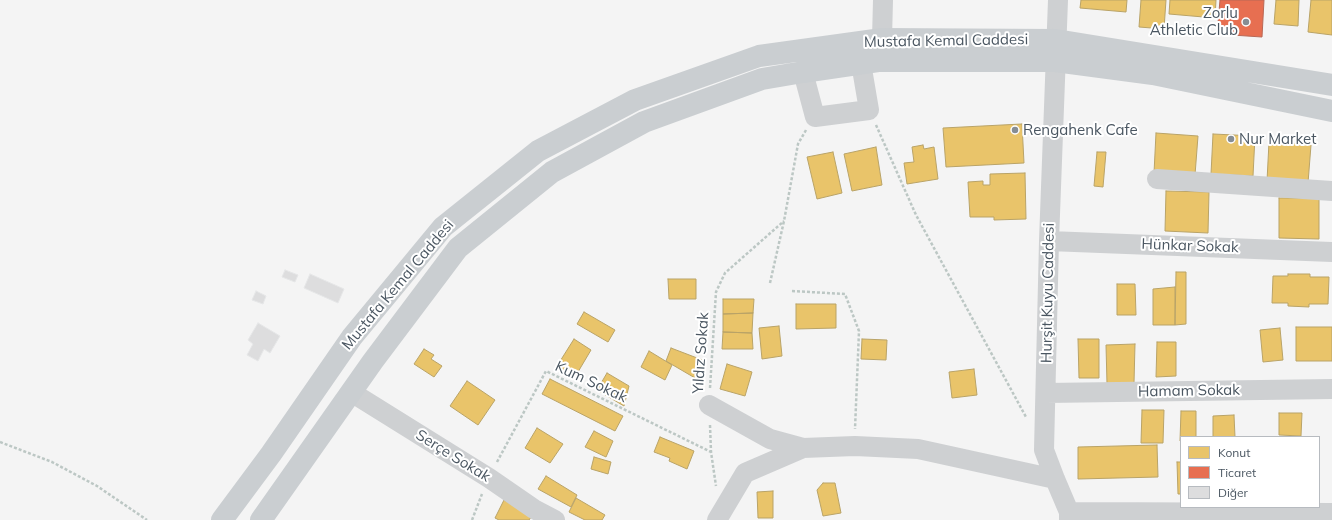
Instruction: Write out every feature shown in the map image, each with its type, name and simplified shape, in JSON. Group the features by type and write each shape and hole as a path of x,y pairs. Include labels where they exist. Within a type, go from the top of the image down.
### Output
{"main road":[{"name":"Mustafa Kemal Caddesi","path":"222,520 271,454 352,337 443,227 538,151 635,100 759,56 882,39 1056,40 1332,85"},
{"name":"Mustafa Kemal Caddesi","path":"261,520 351,392 458,248 552,172 644,122 762,80 803,72 878,61 1055,61 1153,74 1332,111"}],"street":[{"path":"882,39 883,0"},
{"name":"Hurşit Kuyu Caddesi","path":"1058,0 1049,241 1044,450 1069,516"},
{"path":"803,72 814,117 869,110 861,63"},
{"path":"1157,179 1332,191"},
{"name":"Hünkar Sokak","path":"1049,241 1332,252"},
{"name":"Hamam Sokak","path":"1046,394 1332,389"},
{"name":"Serçe Sokak","path":"351,392 489,478 534,509 555,520"},
{"path":"709,405 770,439 803,448 855,446 918,449 1055,479"},
{"path":"718,517 744,473 803,448"},
{"path":"1069,516 1332,513"}],"path":[{"path":"869,110 916,216 1029,422"},
{"path":"770,283 784,221 798,144 814,117"},
{"name":"Yıldız Sokak","path":"718,517 711,452 709,405 716,292 725,273 784,221"},
{"path":"792,291 845,294 859,331 855,446"},
{"name":"Kum Sokak","path":"472,520 489,478 546,371 711,452"},
{"path":"0,442 52,462 97,486 147,520"}],"building: Konut":[{"path":"1081,0 1127,0 1126,12 1080,8"},
{"path":"1141,0 1166,0 1164,29 1139,27"},
{"path":"1170,0 1216,0 1215,18 1169,14"},
{"path":"1276,0 1299,0 1298,26 1274,24"},
{"path":"1311,0 1332,0 1332,35 1308,32"},
{"path":"1022,124 1024,163 946,167 943,128"},
{"path":"1156,133 1198,136 1195,175 1154,173"},
{"path":"1213,134 1255,136 1253,176 1211,174"},
{"path":"1269,142 1311,145 1308,183 1267,181"},
{"path":"923,145 924,149 934,147 938,179 907,184 904,163 914,162 912,147"},
{"path":"876,147 882,185 852,191 844,154"},
{"path":"833,152 842,193 817,199 807,157"},
{"path":"1097,152 1106,152 1103,187 1094,186"},
{"path":"1025,173 1026,219 994,220 994,217 970,217 968,182 983,181 983,185 990,185 990,174"},
{"path":"1166,191 1209,192 1208,233 1165,231"},
{"path":"1279,198 1319,198 1319,239 1279,238"},
{"path":"1176,272 1186,272 1186,324 1175,325"},
{"path":"1288,274 1310,274 1310,277 1329,277 1328,304 1309,304 1309,307 1288,306 1288,303 1272,303 1273,276 1288,276"},
{"path":"668,279 696,279 696,299 669,299"},
{"path":"1117,284 1135,284 1136,315 1117,315"},
{"path":"1175,287 1175,325 1153,325 1153,289"},
{"path":"723,299 754,299 753,313 723,314"},
{"path":"796,304 836,304 836,328 796,329"},
{"path":"584,312 615,330 608,342 577,324"},
{"path":"753,313 752,333 723,332 723,314"},
{"path":"779,326 782,356 762,359 759,328"},
{"path":"1296,327 1332,327 1332,361 1296,361"},
{"path":"1280,328 1283,360 1263,362 1260,330"},
{"path":"723,332 752,333 753,349 722,349"},
{"path":"574,339 591,350 575,377 557,366"},
{"path":"862,339 887,340 886,360 861,359"},
{"path":"1078,339 1099,339 1099,378 1079,378"},
{"path":"1157,342 1176,342 1176,376 1156,377"},
{"path":"1135,344 1134,383 1107,384 1106,345"},
{"path":"671,348 705,361 695,378 666,361"},
{"path":"424,349 434,355 431,359 442,366 434,377 414,364"},
{"path":"649,351 672,365 665,380 641,367"},
{"path":"727,364 752,372 745,396 720,389"},
{"path":"974,369 977,395 952,398 949,372"},
{"path":"607,373 629,386 624,406 597,390"},
{"path":"550,379 623,416 615,431 542,394"},
{"path":"467,381 495,400 478,425 450,406"},
{"path":"1142,410 1164,410 1163,443 1141,443"},
{"path":"1181,411 1196,411 1196,436 1180,436"},
{"path":"1279,413 1302,413 1301,436 1279,435"},
{"path":"1234,415 1235,436 1213,436 1213,416"},
{"path":"537,428 563,444 550,463 525,448"},
{"path":"594,431 613,441 606,457 585,447"},
{"path":"660,437 694,451 687,469 669,461 670,458 654,452"},
{"path":"1157,445 1158,477 1078,479 1078,447"},
{"path":"594,457 611,462 608,474 591,469"},
{"path":"1177,462 1180,462 1180,494 1178,494"},
{"path":"546,476 577,495 571,507 538,489"},
{"path":"823,483 835,483 841,513 823,516 817,490"},
{"path":"773,491 773,518 758,518 757,492"},
{"path":"576,498 605,515 602,520 585,520 569,512"},
{"path":"504,500 532,516 529,520 499,520 495,518"}],"building: Ticaret":[{"path":"1220,0 1264,0 1262,37 1217,34"}],"building: Diğer":[{"path":"285,270 298,275 295,282 282,277"},
{"path":"310,274 344,289 338,303 304,288"},
{"path":"256,291 266,296 263,304 252,300"},
{"path":"258,323 280,336 270,353 264,349 258,361 247,355 253,344 248,340"}],"place":[{"name":"Zorlu Athletic Club","path":"1246,22"},
{"name":"Rengahenk Cafe","path":"1015,130"},
{"name":"Nur Market","path":"1231,139"}]}
